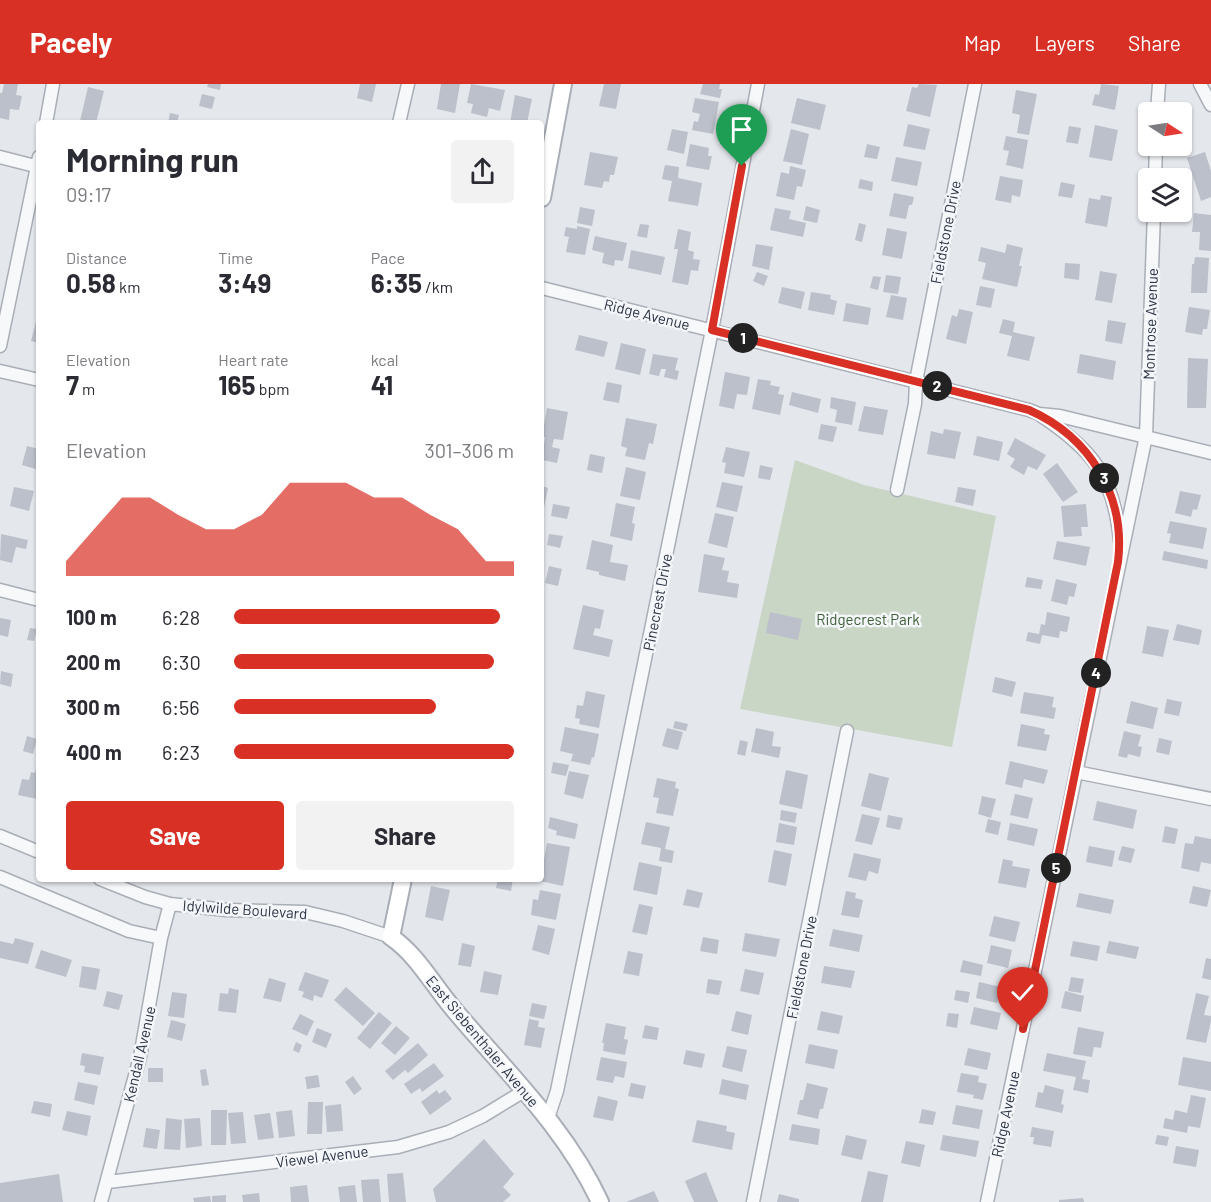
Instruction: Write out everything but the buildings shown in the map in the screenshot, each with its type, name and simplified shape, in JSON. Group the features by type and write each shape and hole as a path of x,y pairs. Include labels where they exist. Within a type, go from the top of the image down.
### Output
{"main road":[{"path":"544,188 564,84"},
{"path":"391,937 402,882"},
{"name":"East Siebenthaler Avenue","path":"391,937 404,946 451,1005 548,1118 573,1154 600,1202"}],"street":[{"path":"47,120 53,84"},
{"path":"400,120 408,84"},
{"name":"Pinecrest Drive","path":"548,1118 558,1091 712,330 758,84"},
{"name":"Fieldstone Drive","path":"897,490 915,404 916,381 975,84"},
{"path":"1158,102 1159,84"},
{"path":"1200,84 1211,105"},
{"path":"0,157 36,163"},
{"path":"0,346 36,173"},
{"name":"Montrose Avenue","path":"1146,436 1154,222"},
{"name":"Ridge Avenue","path":"544,288 1039,414 1060,416 1146,436 1118,562 987,1202"},
{"path":"0,371 36,379"},
{"path":"1039,414 1081,445 1094,460 1104,478 1117,520 1120,547 1118,562"},
{"path":"1146,436 1211,453"},
{"path":"0,590 36,599"},
{"name":"Fieldstone Drive","path":"753,1202 847,731"},
{"path":"1076,772 1211,799"},
{"path":"0,836 36,851"},
{"path":"0,877 129,931 161,938"},
{"name":"Idylwilde Boulevard","path":"108,882 170,904 227,910 306,912 343,921 391,937"},
{"name":"Kendall Avenue","path":"101,1202 140,1057 161,938 170,904"},
{"name":"Viewel Avenue","path":"108,1182 398,1147 449,1132 483,1116 524,1091"}],"green space":[{"name":"Ridgecrest Park","path":"795,460 864,485 996,516 952,747 740,709"}],"route":[{"path":"742,166 712,330 1039,414 1081,445 1094,460 1112,498 1119,533 1118,562 1023,1029"}]}
